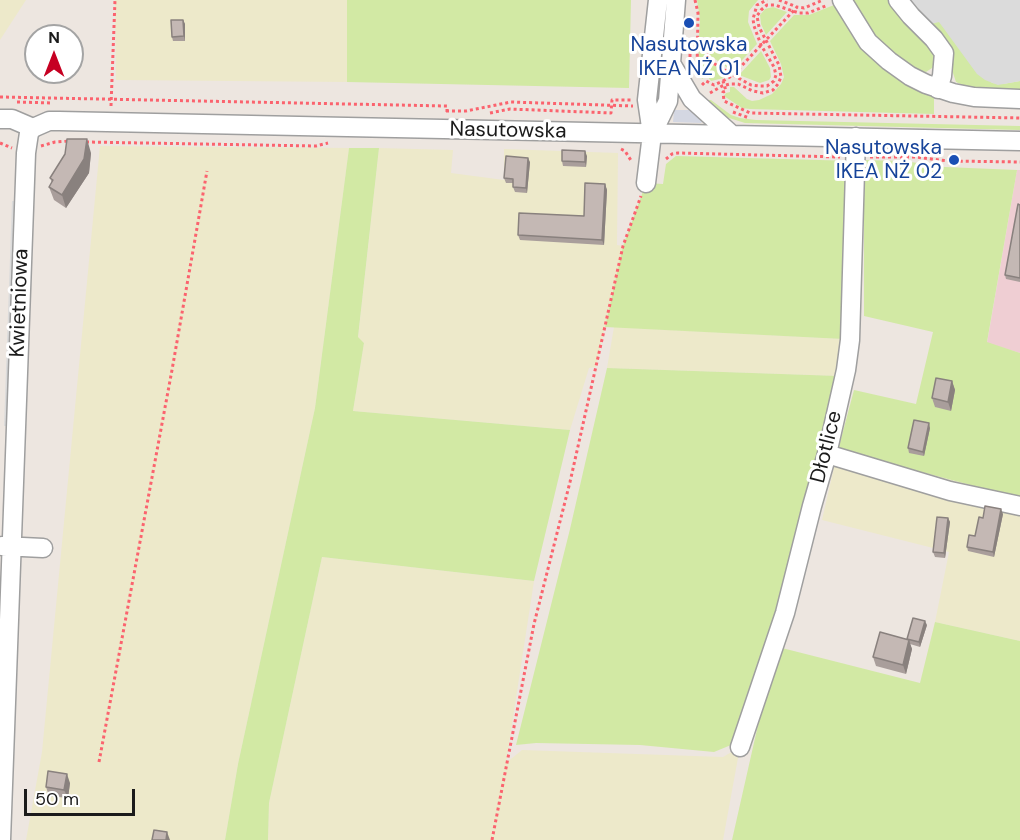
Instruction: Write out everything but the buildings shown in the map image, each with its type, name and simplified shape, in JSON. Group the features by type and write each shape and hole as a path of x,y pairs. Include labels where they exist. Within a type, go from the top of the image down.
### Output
{"street":[{"path":"646,183 652,134 648,106 658,0"},
{"path":"898,0 944,53 938,89"},
{"path":"835,2 881,54 910,76 938,89 967,96 1020,99"},
{"path":"652,134 668,100 684,3"},
{"path":"672,65 685,88 703,99 732,135"},
{"name":"Nasutowska","path":"33,128 49,121 111,113 652,134 1020,141"},
{"path":"0,119 12,119 33,128"},
{"name":"Kwietniowa","path":"1,840 6,546 26,153 29,133 33,128"},
{"name":"Dłotlice","path":"740,747 785,613 827,454 846,370 850,340 856,137"},
{"path":"827,454 950,491 1020,506"},
{"path":"6,546 43,548"}],"path":[{"path":"111,113 115,0"},
{"path":"684,3 690,0"},
{"path":"695,0 698,14 696,71 701,83 703,99"},
{"path":"690,30 690,41 703,41 703,48 713,63 751,85 767,86 774,81 776,75 754,26 754,11 757,5 767,0"},
{"path":"779,0 804,8 823,0"},
{"path":"703,99 722,86 730,84 738,84 763,93 773,90 781,77 779,65 759,27 757,16 767,5 808,14 835,2"},
{"path":"723,81 733,75 797,7"},
{"path":"0,97 447,106"},
{"path":"703,99 715,99"},
{"path":"0,102 111,113 143,105"},
{"path":"435,111 466,111 511,102 648,106"},
{"path":"720,104 735,114 747,118 883,121"},
{"path":"886,116 1020,118"},
{"path":"38,147 55,141 71,141"},
{"path":"80,141 316,146 339,141"},
{"path":"617,147 625,151 632,159 633,165"},
{"path":"664,162 672,154 678,153 915,157 948,161 1020,162"},
{"path":"99,762 207,171"},
{"path":"492,840 534,624 570,482 623,246 646,183"}],"shaded area":[{"path":"0,0 26,0 0,40"},
{"path":"115,0 347,0 347,82 116,80"},
{"path":"909,0 1020,0 1020,81 998,85 985,80 977,74 939,22 931,24"},
{"path":"674,110 696,110 704,120 701,123 673,122"},
{"path":"100,146 349,148 315,408 238,764 225,840 26,840 42,752"},
{"path":"379,148 453,150 451,173 504,180 504,149 618,153 617,245 623,246 596,367 589,368 570,430 353,411 364,343 358,338"},
{"path":"1017,170 1020,170 1020,353 987,343"},
{"path":"12,201 18,201 10,426 4,426"},
{"path":"614,327 843,339 839,376 607,368"},
{"path":"838,450 1020,498 1020,641 935,622 949,552 822,520"},
{"path":"322,557 534,581 506,763 522,750 723,757 740,747 723,840 268,840 269,803"}],"green space":[{"path":"347,0 631,0 629,88 347,82"},
{"path":"697,0 758,0 749,11 748,22 757,44 732,71 711,56 705,48 705,37 699,37 700,19"},
{"path":"852,0 888,0 930,46 936,55 935,66 926,72 920,71 889,51 867,27"},
{"path":"834,5 853,37 871,57 904,83 934,97 934,114 750,109 742,108 724,96 730,92 730,87 734,87 752,101 772,94 784,77 781,64 770,41 794,15 809,15"},
{"path":"773,7 787,12 766,35 760,15 765,9"},
{"path":"935,14 992,83 1020,81 1020,92 967,87 956,82 952,70 953,55 950,45 931,24"},
{"path":"699,45 712,64 728,74 728,77 711,81 707,76 702,79 698,68"},
{"path":"761,51 770,68 769,80 760,83 739,75"},
{"path":"706,100 711,100 731,115 756,120 1020,126 1020,130 745,123 726,117 707,106"},
{"path":"349,148 379,148 358,337 364,343 353,411 570,430 534,581 322,557 269,803 268,840 225,840 238,764 315,408"},
{"path":"676,156 855,161 843,339 605,327 623,246 646,183 663,184 666,164"},
{"path":"864,160 1017,170 987,342 1020,353 1020,498 838,450 854,390 916,404 933,332 864,316"},
{"path":"607,368 839,376 797,539 741,727 731,745 714,752 640,745 536,743 516,745 570,529"},
{"path":"935,622 1020,641 1020,840 732,840 758,725 782,648 920,683"}],"place":[{"name":"Nasutowska IKEA NŻ 01","path":"689,23"},
{"name":"Nasutowska IKEA NŻ 02","path":"954,160"}]}
